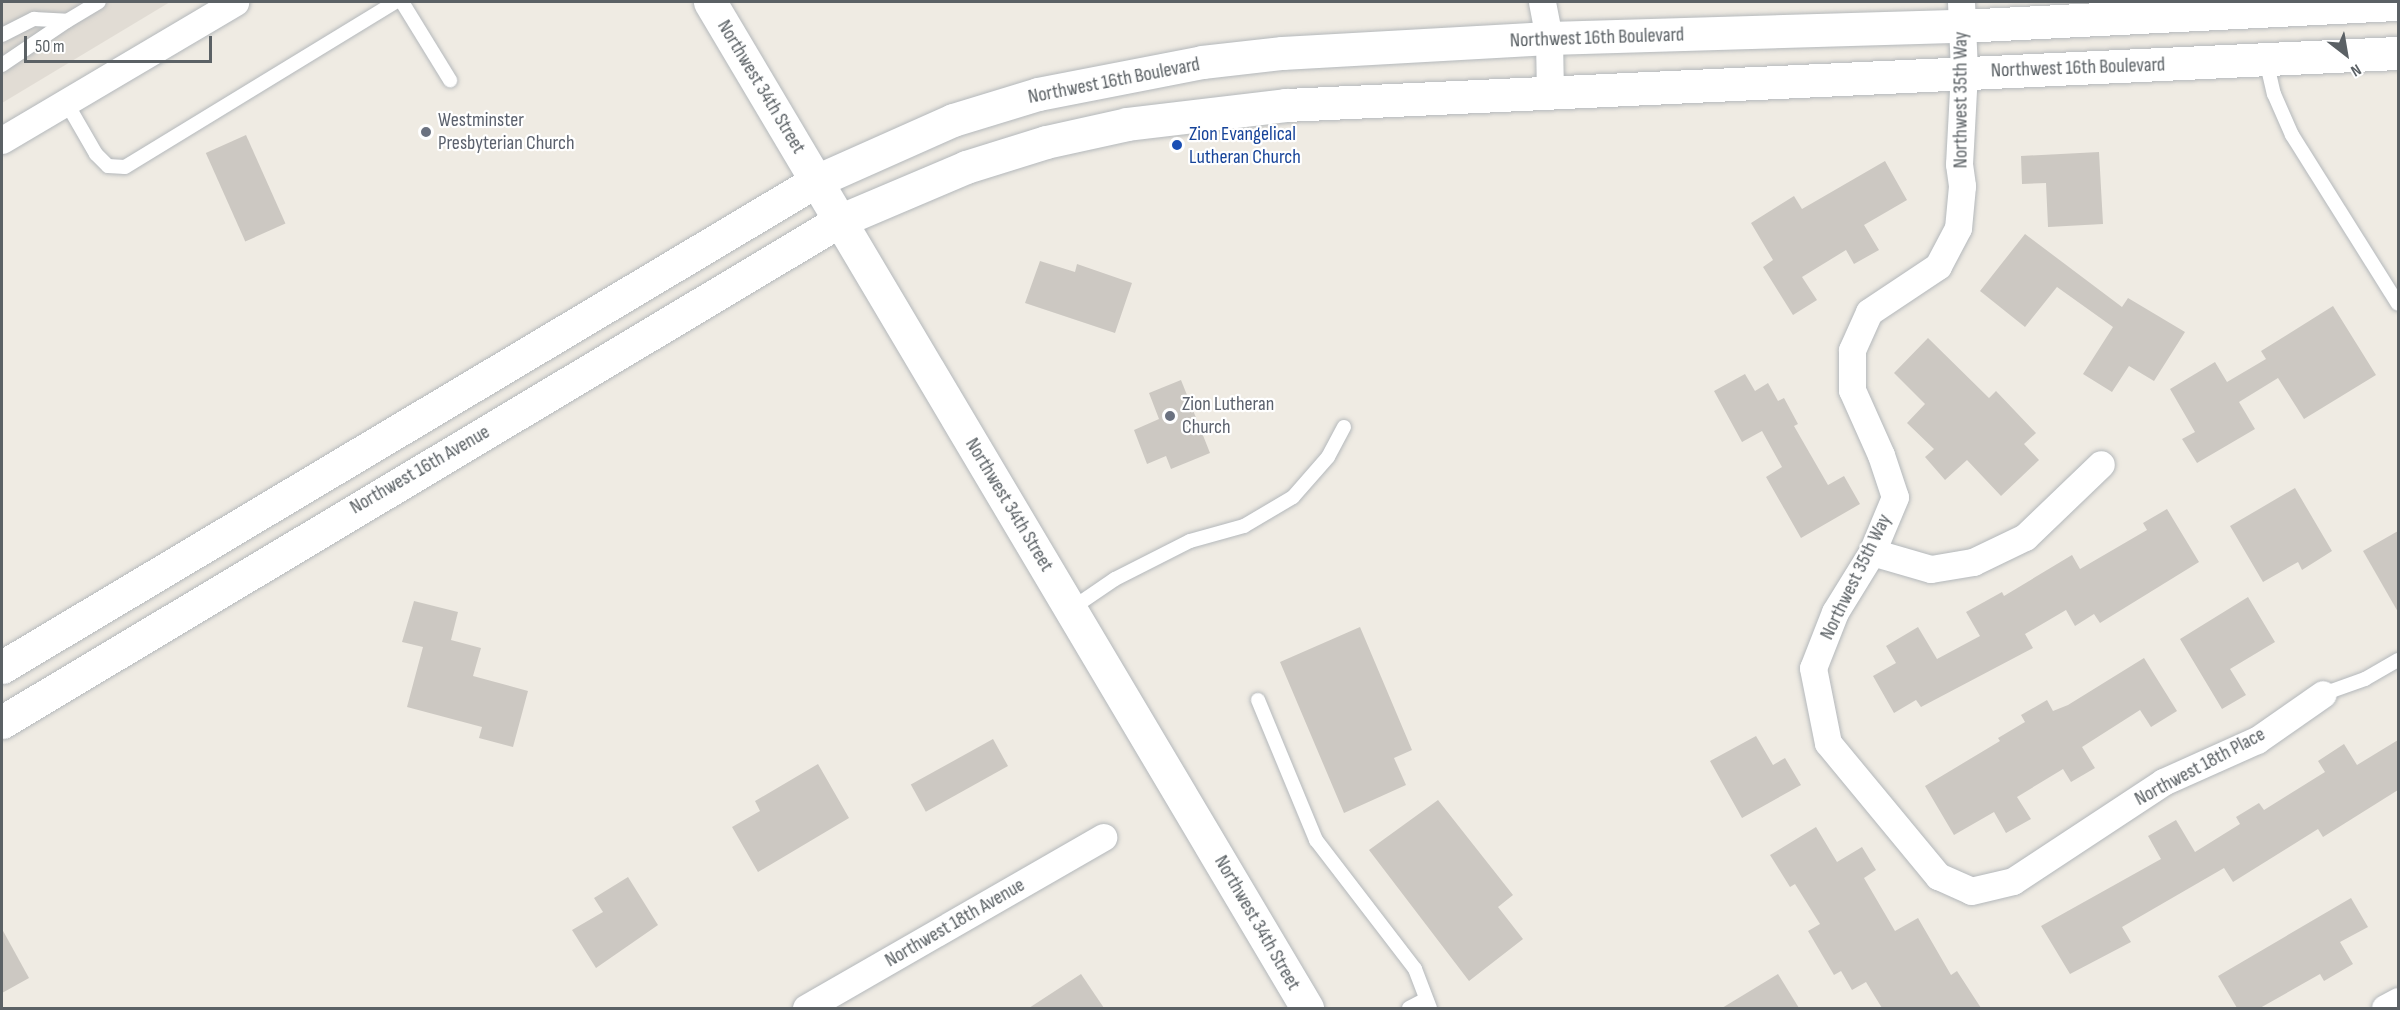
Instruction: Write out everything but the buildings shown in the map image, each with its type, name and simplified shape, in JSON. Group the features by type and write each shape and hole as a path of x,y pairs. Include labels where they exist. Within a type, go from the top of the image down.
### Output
{"main road":[{"name":"Northwest 34th Street","path":"710,2 1307,1008"},
{"name":"Northwest 16th Boulevard","path":"816,181 954,120 1038,94 1130,74 1281,53 1961,14 2398,4"},
{"name":"Northwest 16th Boulevard","path":"839,220 966,167 1046,142 1127,124 1286,105 2398,53"},
{"path":"2,667 816,181"},
{"name":"Northwest 16th Avenue","path":"2,722 340,516 839,220"},
{"path":"315,479 340,516"}],"street":[{"path":"2,140 235,2"},
{"path":"1542,2 1550,38 1550,93"},
{"name":"Northwest 35th Way","path":"1961,14 1964,72 1960,97 1962,206 1958,228 1938,266 1869,312 1852,350 1852,390 1881,454 1894,497 1872,552 1835,612 1813,668 1828,743 1868,787 1901,837 1938,876 1971,891"},
{"path":"1872,552 1931,569 1973,562 2025,537 2101,464"},
{"name":"Northwest 18th Place","path":"1971,891 2013,881 2163,782 2257,740 2323,694"},
{"name":"Northwest 18th Avenue","path":"806,1008 1103,837"},
{"path":"2385,1008 2398,1001"}],"lane":[{"path":"2,65 99,2"},
{"path":"66,102 96,154 108,166 125,167 395,2"},
{"path":"402,2 450,80"},
{"path":"2,35 34,19 67,21"},
{"path":"2266,60 2274,94 2292,135 2398,304"},
{"path":"1071,609 1115,579 1191,541 1244,526 1293,497 1328,457 1344,428"},
{"name":"Northwest 18th Place","path":"2323,694 2366,679 2398,660"},
{"path":"1258,700 1316,840 1414,969 1427,1004 1409,1008"}],"shaded area":[{"path":"2,2 170,2 2,103"}],"place":[{"name":"Westminster Presbyterian Church","path":"426,132"},
{"name":"Zion Evangelical Lutheran Church","path":"1177,145"},
{"name":"Zion Lutheran Church","path":"1170,416"}]}
